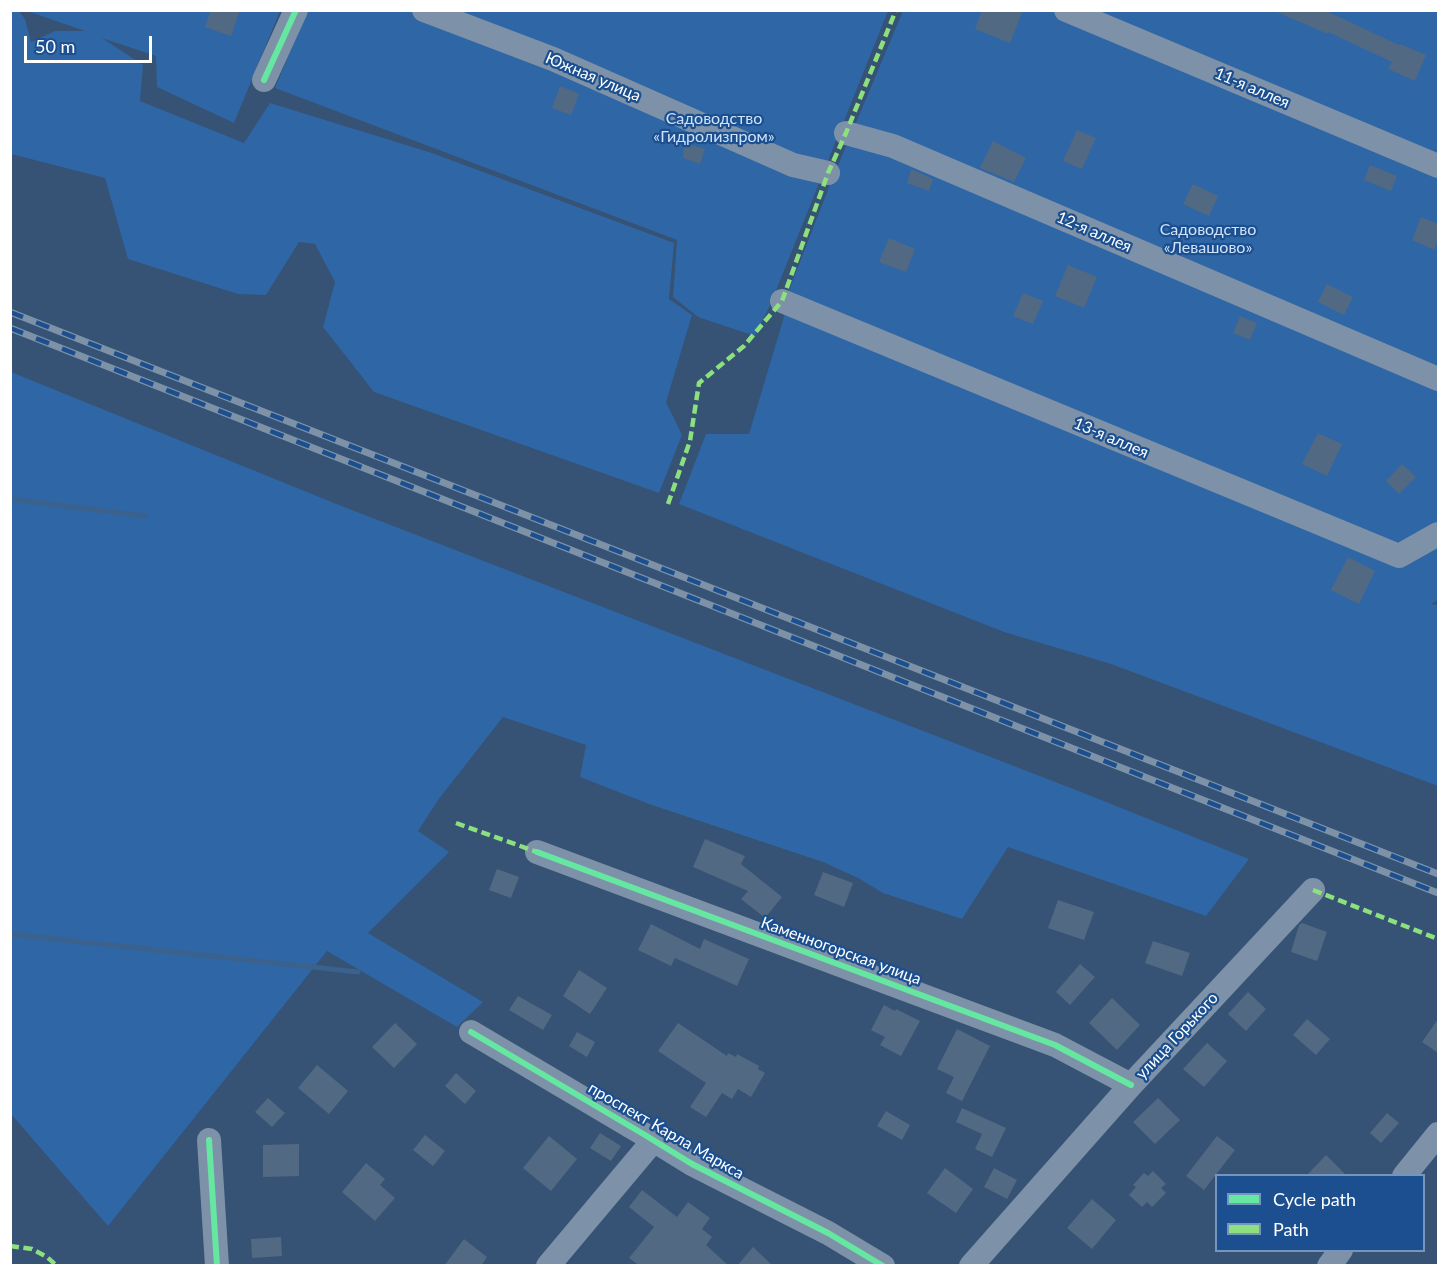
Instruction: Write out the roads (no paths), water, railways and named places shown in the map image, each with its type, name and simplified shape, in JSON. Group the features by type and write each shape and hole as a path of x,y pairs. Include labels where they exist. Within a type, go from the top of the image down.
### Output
{"street":[{"name":"Южная улица","path":"424,10 553,59 793,165 828,173"},
{"name":"11-я аллея","path":"1066,10 1438,166"},
{"path":"264,80 291,12"},
{"name":"12-я аллея","path":"846,133 892,146 1438,380"},
{"name":"13-я аллея","path":"782,301 1399,556 1438,534"},
{"name":"Каменногорская улица","path":"537,852 1055,1046 1131,1086"},
{"name":"улица Горького","path":"971,1266 1131,1086 1313,890"},
{"name":"проспект Карла Маркса","path":"471,1032 692,1164 828,1233 883,1266"},
{"path":"1406,1174 1438,1134"},
{"path":"209,1140 217,1266"},
{"path":"548,1266 653,1141"},
{"path":"1329,1266 1340,1252"}],"waterway":[{"path":"10,499 145,516"},
{"path":"10,934 358,972"}],"railway":[{"path":"10,312 1438,874"},
{"path":"10,328 1438,893"}],"park label":[{"name":"Садоводство «Гидролизпром»","path":"714,128"},
{"name":"Садоводство «Левашово»","path":"1208,239"}]}
